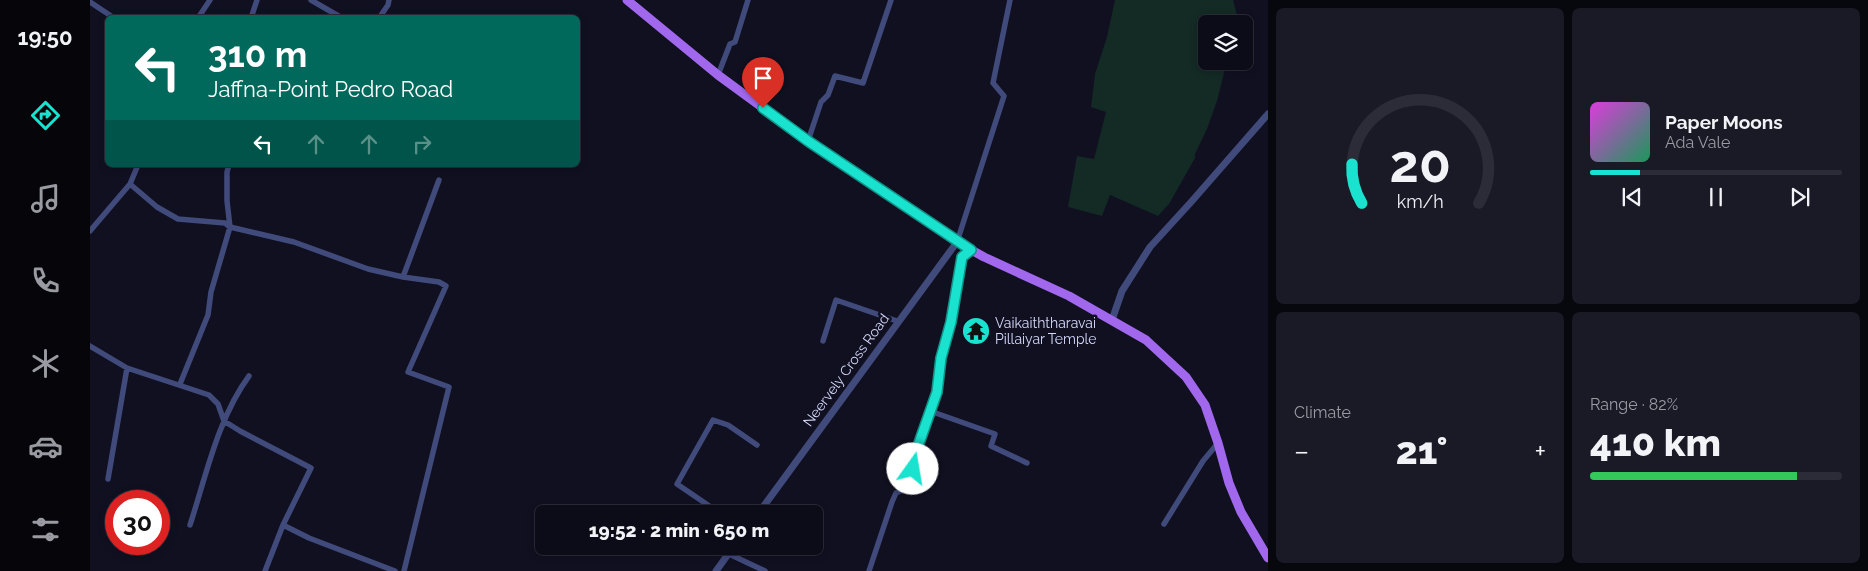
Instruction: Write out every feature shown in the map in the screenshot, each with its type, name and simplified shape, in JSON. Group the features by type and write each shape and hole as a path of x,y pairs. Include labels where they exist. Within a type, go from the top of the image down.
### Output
{"main road":[{"path":"628,0 718,75 808,141 883,190 957,242 1069,296 1146,340 1186,378 1205,405 1229,483 1241,512 1268,558"}],"street":[{"path":"200,15 210,0"},
{"path":"252,15 257,0"},
{"path":"311,0 337,15"},
{"path":"380,15 388,5 389,0"},
{"path":"718,75 730,44 735,42 748,0"},
{"path":"808,141 822,102 828,94 835,76 864,83 890,0"},
{"path":"957,242 1004,96 993,83 1010,0"},
{"path":"90,2 110,15"},
{"path":"1112,320 1122,291 1150,247 1192,202 1225,161 1268,114"},
{"path":"90,231 130,184 137,167"},
{"path":"180,384 208,315 211,292 230,227 227,201 228,167"},
{"path":"404,277 439,180"},
{"path":"130,184 157,207 178,219 225,223 230,227 294,242 368,269 438,282 446,286 408,372 449,387 404,571"},
{"name":"Neervely Cross Road","path":"764,505 897,321 957,242"},
{"path":"869,571 896,493 906,488 937,392 941,358 951,322 962,257 971,250"},
{"path":"822,341 836,300 897,321"},
{"path":"90,346 127,368 209,395 218,404 224,420 270,448 311,468 283,525 265,571"},
{"path":"108,479 127,368"},
{"path":"190,525 224,420 249,376"},
{"path":"930,411 995,434 991,446 1027,463"},
{"path":"708,505 677,484 713,420 728,425 758,445"},
{"path":"1164,524 1203,462 1218,443"},
{"path":"283,525 309,538 395,571"},
{"path":"716,571 728,555"},
{"path":"731,555 765,571"}],"green space":[{"path":"1115,0 1233,0 1237,15 1198,15 1198,70 1225,70 1217,101 1195,158 1169,204 1158,216 1110,195 1102,216 1068,207 1077,156 1094,159 1106,112 1091,107 1095,74 1107,37"}],"place":[{"name":"Vaikaiththaravai Pillaiyar Temple","path":"976,331"}],"route":[{"path":"763,108 808,141 971,250 962,257 951,322 941,358 937,392 918,446 913,469"}]}
